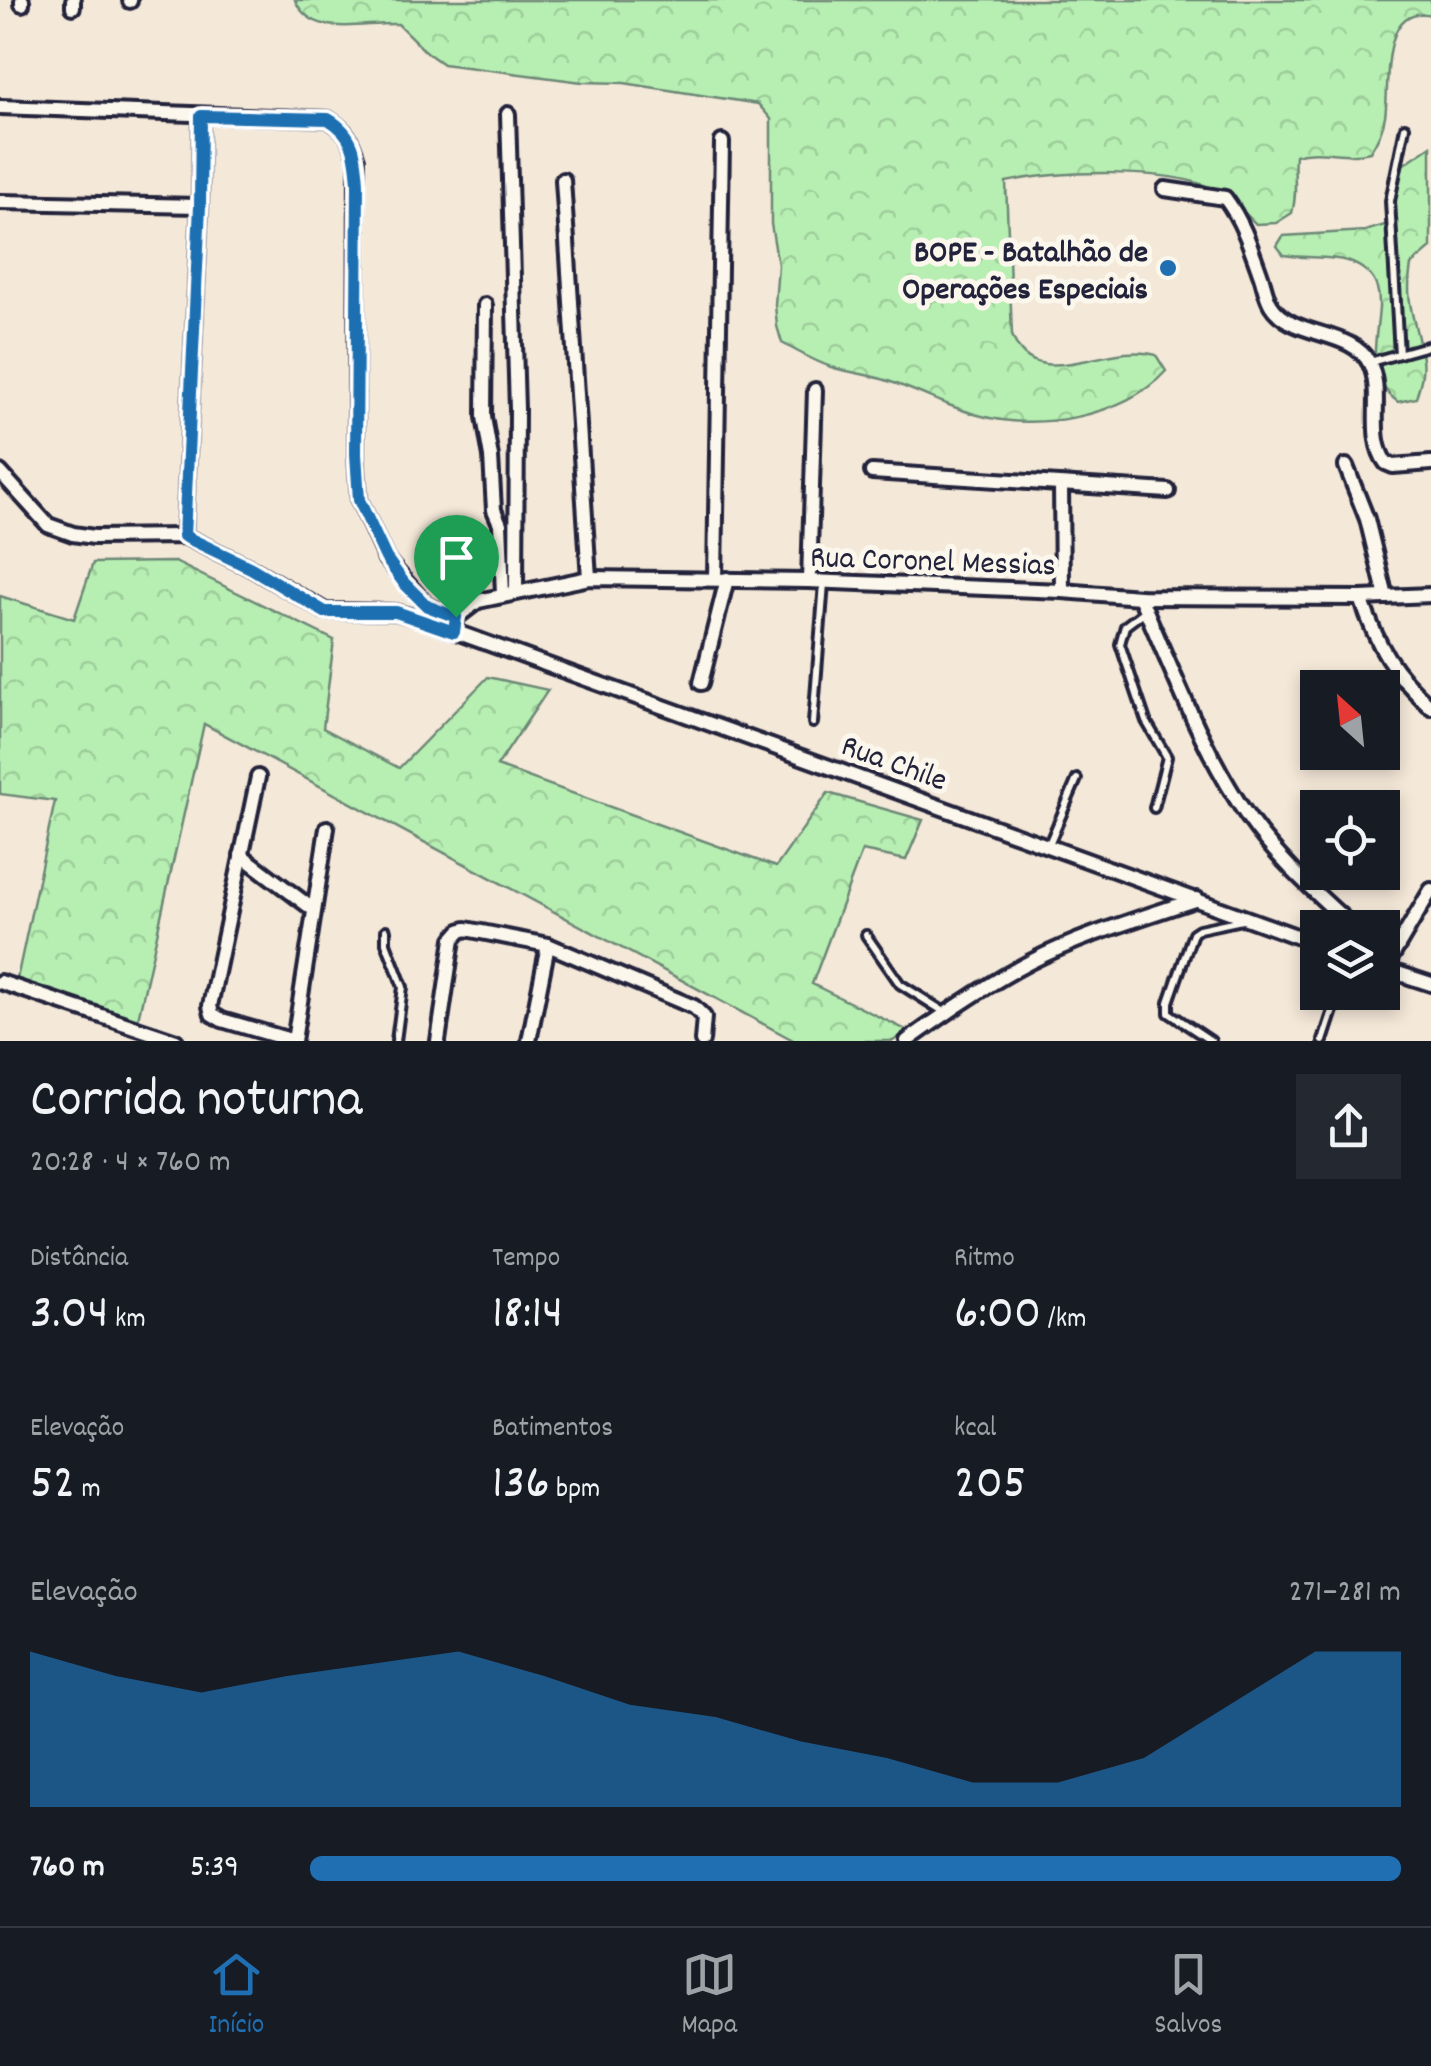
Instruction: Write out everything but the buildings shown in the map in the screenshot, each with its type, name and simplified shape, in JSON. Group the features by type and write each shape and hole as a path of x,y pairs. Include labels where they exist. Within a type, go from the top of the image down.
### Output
{"street":[{"path":"0,107 328,119 343,128 356,158 359,500 386,558 404,583 427,606 456,624"},
{"path":"508,114 517,409 509,592"},
{"path":"184,536 201,116"},
{"path":"701,684 721,578 722,142"},
{"path":"562,180 589,578"},
{"path":"1165,189 1225,198 1246,232 1271,306 1286,320 1360,351 1369,362 1381,457 1392,466 1431,463"},
{"path":"0,202 200,206"},
{"path":"485,305 484,417 494,510 500,524 509,592"},
{"path":"809,581 815,390"},
{"path":"1346,466 1367,519 1386,597"},
{"path":"0,472 48,524 73,534 184,536 251,568 325,612 396,612 456,624"},
{"path":"872,472 1168,491"},
{"path":"1061,484 1062,591"},
{"name":"Rua Coronel Messias","path":"456,624 478,600 589,578 721,578 1062,591 1143,604 1431,596"},
{"path":"1361,598 1381,651 1431,707"},
{"path":"1143,604 1206,745 1250,820 1300,878 1335,910"},
{"name":"Rua Chile","path":"456,624 1300,937"},
{"path":"258,777 210,1006 212,1014 222,1020 294,1041 326,828"},
{"path":"241,855 314,910"},
{"path":"1400,939 1431,890"},
{"path":"907,1041 946,1012 1034,960 1112,928 1197,900"},
{"path":"442,1040 452,939 466,929 548,945 694,1008 705,1022 702,1041"},
{"path":"528,1041 548,945"},
{"path":"1400,969 1431,984"},
{"path":"0,982 134,1035 176,1041"}],"lane":[{"path":"1399,354 1390,202 1405,127"},
{"path":"1369,362 1431,346"},
{"path":"813,723 824,582"},
{"path":"1143,604 1125,626 1120,644 1146,721 1166,757 1154,808"},
{"path":"1049,846 1076,779"},
{"path":"1211,1041 1168,1013 1168,1002 1193,933 1198,928 1248,918"},
{"path":"386,930 386,942 402,987 396,1041"},
{"path":"866,935 900,984 946,1012"},
{"path":"1323,1041 1334,1010"}],"green space":[{"path":"295,0 1431,0 1431,15 1414,14 1395,34 1384,121 1370,152 1295,155 1292,213 1276,223 1256,224 1215,189 1169,177 1112,173 1006,182 1012,335 1022,353 1037,362 1054,365 1137,352 1156,355 1166,371 1149,387 1104,410 1026,422 967,412 884,380 831,367 782,343 775,305 778,265 771,224 771,119 758,104 624,83 582,82 443,64 398,24 326,25 303,12"},
{"path":"1431,146 1431,248 1411,265 1409,280 1422,374 1416,398 1398,402 1382,385 1376,365 1379,305 1377,287 1367,272 1340,259 1284,255 1277,246 1283,236 1365,231 1385,225 1398,168"},
{"path":"175,562 334,640 323,728 399,768 488,677 548,690 497,766 776,867 828,793 923,820 906,860 862,851 812,984 908,1031 893,1041 795,1041 204,724 136,1028 17,979 55,801 0,794 0,596 74,619 93,563"}],"place":[{"name":"BOPE - Batalhão de Operações Especiais","path":"1168,268"}],"route":[{"path":"201,116 328,119 343,128 351,139 358,183 359,500 386,558 404,583 427,606 456,617 454,632 396,612 325,612 251,568 184,536 201,116"}]}
